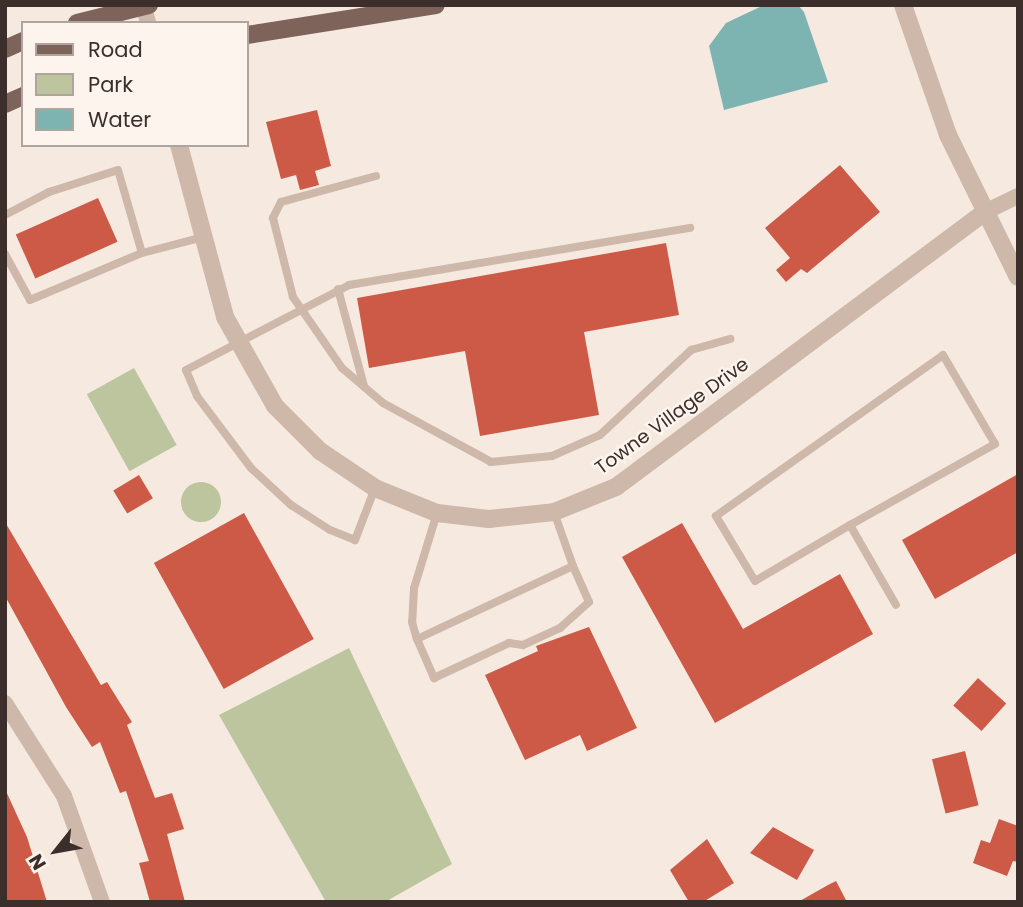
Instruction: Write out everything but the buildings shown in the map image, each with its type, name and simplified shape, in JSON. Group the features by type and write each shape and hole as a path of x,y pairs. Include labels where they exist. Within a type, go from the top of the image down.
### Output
{"main road":[{"path":"248,35 436,5"},
{"path":"88,21 146,10"},
{"path":"5,49 21,42"},
{"path":"5,104 21,97"}],"street":[{"path":"903,5 948,135 983,213 1018,277"},
{"name":"Towne Village Drive","path":"180,147 203,237 236,344 254,377 299,432 375,488 437,513 489,519 554,512 616,487 983,213"},
{"path":"983,213 1018,195"},
{"path":"5,703 64,796 102,902"}],"lane":[{"path":"5,215 49,192 118,170 142,253"},
{"path":"376,176 281,202 273,218 300,311 342,368 383,403 491,462 552,456 600,435 691,350 730,339"},
{"path":"375,488 355,540 291,505 251,468 197,396 186,370 338,289 442,266 690,228"},
{"path":"5,254 30,300 142,253 203,237"},
{"path":"338,289 364,386"},
{"path":"943,355 995,444 850,525 755,581 716,516 943,355"},
{"path":"437,513 414,588 412,622 434,678 509,643 523,645 560,628 589,602 554,512"},
{"path":"850,525 896,605"},
{"path":"417,639 573,566"}],"green space":[{"path":"134,368 177,445 129,471 87,394"},
{"path":"201,482 209,483 215,488 220,494 220,510 215,516 209,521 201,522 193,521 187,516 182,510 181,502 182,494 187,488 193,483"},
{"path":"349,648 452,864 385,902 326,902 219,715"}],"water":[{"path":"764,5 798,5 804,12 828,82 724,110 709,46 726,23"}]}
